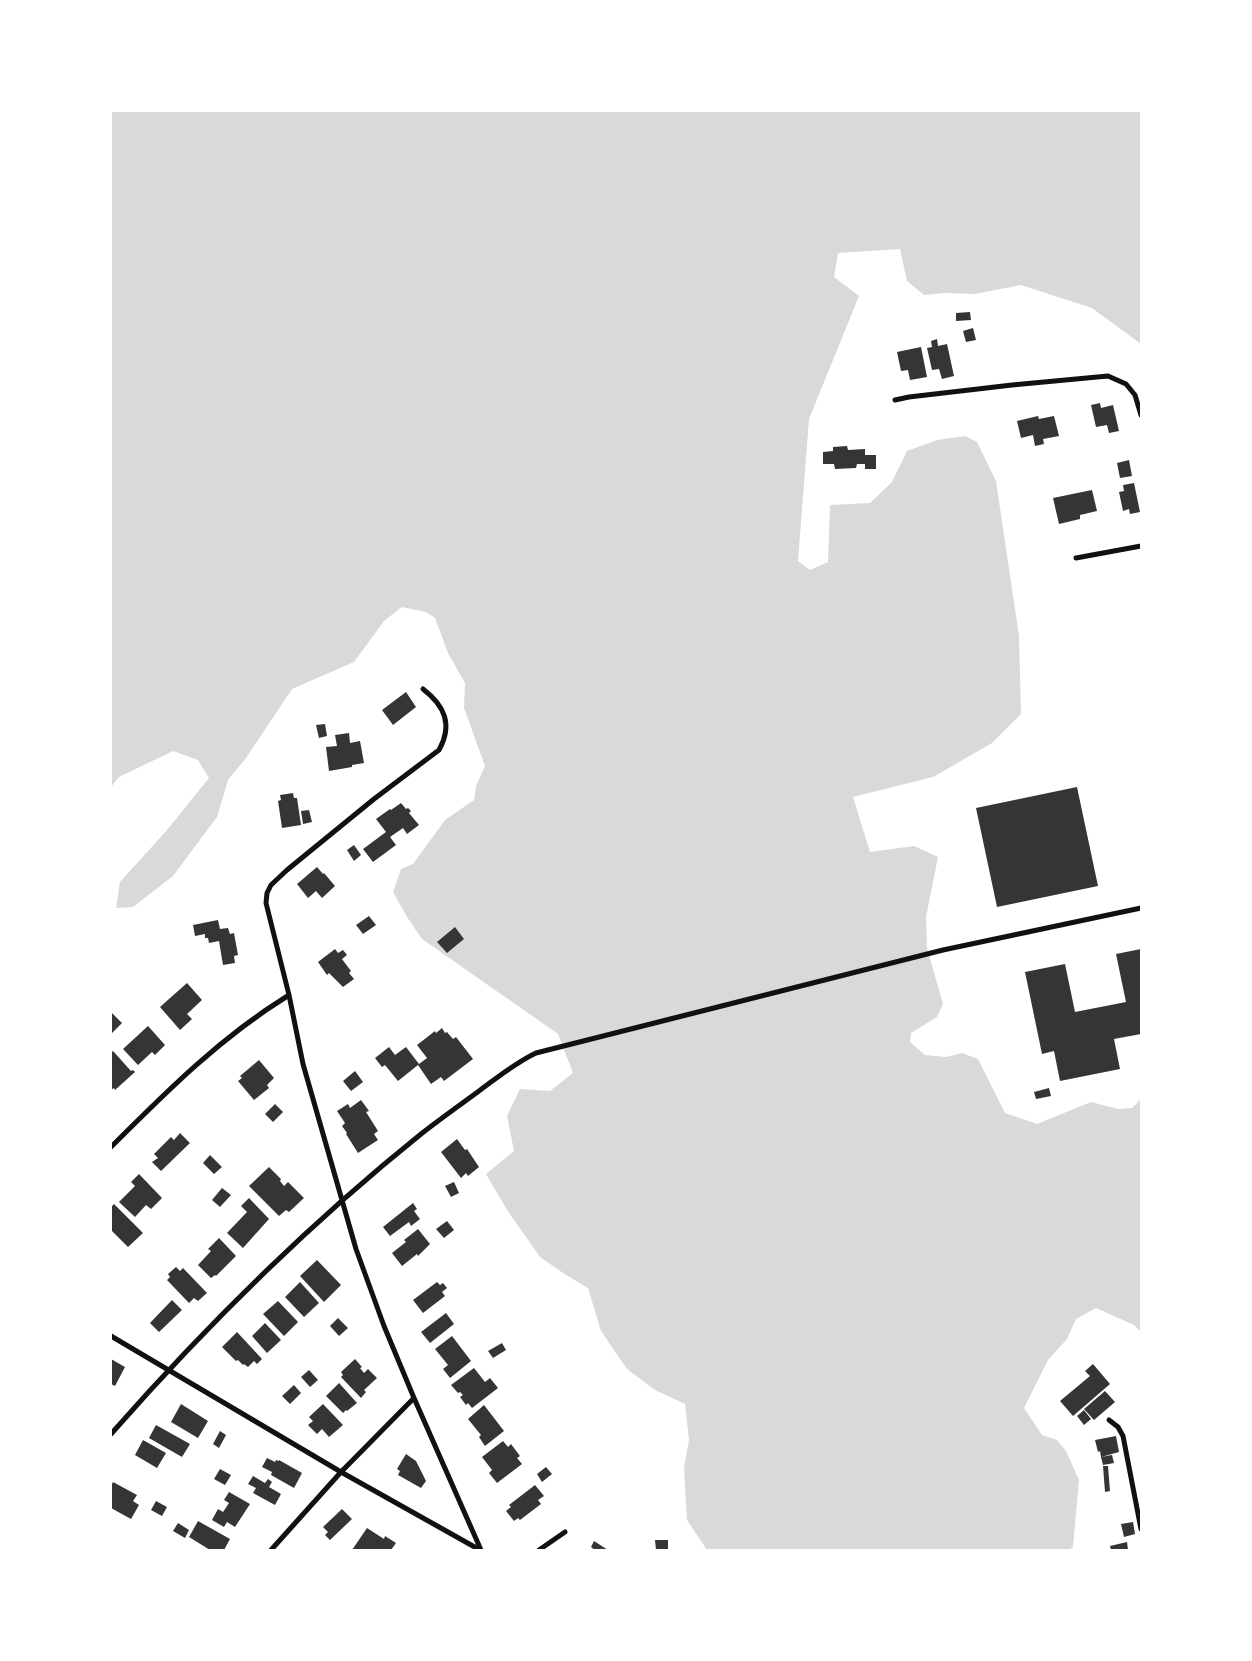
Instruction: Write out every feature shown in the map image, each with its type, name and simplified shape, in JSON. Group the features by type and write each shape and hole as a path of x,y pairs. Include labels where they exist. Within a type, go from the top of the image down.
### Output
{"street":[{"path":"895,400 909,396 1012,384 1108,376 1126,384 1135,395 1141,415"},
{"path":"1076,558 1141,546"},
{"path":"424,689 435,698 443,710 446,720 445,740 439,750 374,799 281,876 271,885 267,893 266,903 290,995 303,1064 356,1249 384,1326 480,1550"},
{"path":"111,1434 217,1320 290,1248 395,1155 520,1061 536,1053 943,950 1141,908"},
{"path":"111,1147 199,1062 236,1031 290,995"},
{"path":"111,1336 341,1472 480,1550"},
{"path":"271,1550 341,1472 414,1398"},
{"path":"1109,1420 1118,1427 1122,1436 1141,1529"},
{"path":"539,1550 565,1532"}],"shaded area":[{"path":"111,111 1141,111 1141,344 1092,308 1021,285 975,294 945,293 924,295 907,281 900,249 838,253 834,277 859,296 809,419 798,561 810,570 828,562 830,505 870,503 892,482 907,451 937,440 965,436 977,442 996,481 1019,636 1021,714 992,743 933,777 853,797 870,852 914,846 938,857 926,917 927,948 943,1004 937,1017 911,1033 910,1042 925,1055 946,1057 962,1053 978,1059 1005,1113 1037,1124 1091,1102 1118,1109 1132,1108 1141,1099 1141,1332 1134,1325 1096,1308 1076,1319 1067,1339 1048,1360 1024,1408 1042,1435 1057,1440 1066,1451 1079,1480 1073,1547 1069,1550 706,1550 687,1520 684,1468 689,1440 685,1404 655,1390 627,1369 601,1331 588,1288 540,1257 507,1210 486,1174 514,1151 507,1116 520,1089 550,1091 573,1073 558,1034 422,939 393,892 401,869 413,864 445,820 474,800 476,786 485,766 464,708 465,683 448,653 435,618 426,612 402,607 384,621 354,662 292,689 246,758 228,780 217,817 173,876 133,907 116,908 120,882 167,830 209,778 198,760 173,751 119,777 111,787"}],"building":[{"path":"970,312 971,320 956,321 956,313"},
{"path":"973,328 976,340 966,342 963,331"},
{"path":"937,339 938,346 947,344 954,376 942,379 939,369 932,370 927,348 932,347 931,341"},
{"path":"921,347 927,377 910,380 908,370 901,371 897,352"},
{"path":"1100,403 1101,408 1113,405 1119,431 1109,433 1107,425 1096,427 1091,405"},
{"path":"1038,416 1039,419 1054,416 1059,436 1043,439 1044,444 1035,446 1033,435 1021,438 1017,421"},
{"path":"847,446 848,450 865,449 865,455 876,455 876,469 865,469 865,464 857,464 856,468 835,469 834,464 823,464 823,452 833,451 833,447"},
{"path":"1129,460 1132,476 1120,478 1117,463"},
{"path":"1134,483 1140,512 1130,514 1129,509 1123,511 1119,492 1124,491 1123,485"},
{"path":"1092,490 1097,511 1080,515 1080,519 1059,524 1053,498"},
{"path":"406,692 416,707 393,725 382,710"},
{"path":"325,724 327,736 319,738 316,725"},
{"path":"349,733 350,743 360,741 364,763 329,771 326,747 337,746 335,735"},
{"path":"1077,787 1098,886 997,907 976,808"},
{"path":"293,793 294,798 297,798 301,825 282,828 278,801 281,800 280,795"},
{"path":"401,803 406,809 408,808 411,811 409,813 419,825 407,834 403,828 390,837 396,845 373,862 363,849 386,832 376,819"},
{"path":"309,810 312,822 303,824 301,811"},
{"path":"354,845 361,855 354,861 347,850"},
{"path":"317,867 335,886 322,898 316,891 308,898 297,884"},
{"path":"369,916 376,925 363,934 356,925"},
{"path":"218,920 220,929 228,928 230,934 234,933 238,955 234,956 235,963 223,965 219,941 209,943 208,938 205,938 205,934 195,936 193,925"},
{"path":"455,927 464,939 447,953 437,942"},
{"path":"335,949 338,953 343,950 347,955 342,959 351,971 349,973 354,979 343,987 329,973 327,975 318,962"},
{"path":"1141,949 1141,1034 1114,1039 1120,1069 1060,1081 1054,1051 1042,1054 1025,972 1065,964 1075,1012 1126,1002 1116,954"},
{"path":"187,983 202,1000 187,1014 192,1019 180,1030 160,1007"},
{"path":"111,1012 122,1023 111,1034"},
{"path":"148,1026 165,1045 155,1055 152,1052 138,1065 123,1049"},
{"path":"442,1028 453,1039 456,1037 473,1059 444,1081 441,1077 431,1084 418,1065 398,1081 385,1065 382,1067 375,1058 389,1047 395,1055 406,1047 419,1064 427,1058 417,1045"},
{"path":"113,1051 131,1071 135,1072 115,1090 114,1088 111,1090 111,1053"},
{"path":"259,1060 274,1078 267,1085 269,1088 254,1100 238,1081 242,1078 240,1076"},
{"path":"355,1071 363,1082 351,1091 343,1081"},
{"path":"1049,1088 1051,1096 1036,1099 1034,1092"},
{"path":"361,1100 369,1111 366,1112 378,1131 374,1134 378,1140 358,1153 342,1126 345,1123 337,1111 348,1104 350,1108"},
{"path":"275,1104 283,1112 273,1122 265,1114"},
{"path":"180,1133 190,1143 161,1171 152,1162 158,1158 154,1154 171,1137 174,1140"},
{"path":"457,1139 465,1150 467,1149 479,1167 468,1176 466,1173 461,1178 441,1152"},
{"path":"210,1155 222,1167 214,1174 203,1163"},
{"path":"269,1167 281,1179 280,1181 284,1186 288,1182 304,1198 289,1212 286,1210 279,1216 249,1186"},
{"path":"139,1174 162,1198 151,1209 146,1205 135,1217 119,1202 135,1186 131,1182"},
{"path":"454,1182 459,1193 451,1197 445,1186"},
{"path":"222,1188 231,1195 220,1207 212,1200"},
{"path":"249,1198 269,1219 243,1248 227,1233 247,1212 241,1206"},
{"path":"413,1203 417,1209 414,1211 420,1219 411,1226 409,1222 390,1236 383,1227"},
{"path":"114,1204 143,1233 128,1247 111,1230 111,1207"},
{"path":"447,1221 454,1230 444,1238 436,1229"},
{"path":"418,1229 430,1244 418,1256 417,1254 402,1266 392,1253"},
{"path":"219,1238 236,1256 216,1276 211,1278 198,1265 211,1251 208,1249"},
{"path":"317,1260 341,1285 324,1302 300,1276"},
{"path":"176,1267 180,1271 183,1268 207,1293 198,1301 194,1298 189,1303 167,1280 170,1277 168,1274"},
{"path":"300,1282 319,1303 304,1317 285,1297"},
{"path":"437,1282 440,1285 443,1283 447,1288 442,1292 445,1296 423,1313 413,1300"},
{"path":"172,1300 182,1310 159,1332 150,1323"},
{"path":"278,1301 298,1322 284,1336 263,1314"},
{"path":"446,1313 454,1324 430,1343 421,1332"},
{"path":"338,1318 348,1328 339,1336 330,1326"},
{"path":"265,1323 281,1340 267,1353 252,1336"},
{"path":"237,1332 262,1359 257,1364 254,1361 248,1367 243,1365 238,1360 236,1361 222,1347"},
{"path":"452,1336 471,1361 450,1378 443,1369 448,1365 435,1349"},
{"path":"502,1343 506,1350 493,1358 488,1351"},
{"path":"111,1359 125,1367 115,1386 111,1384"},
{"path":"355,1359 362,1367 360,1368 364,1373 368,1369 377,1378 364,1390 366,1392 361,1398 341,1377 343,1375 341,1372"},
{"path":"1093,1364 1110,1384 1073,1416 1060,1401 1090,1376 1085,1371"},
{"path":"474,1368 485,1382 490,1378 498,1388 472,1408 468,1403 466,1405 460,1397 463,1395 460,1392 458,1393 451,1385"},
{"path":"309,1370 318,1380 310,1387 301,1377"},
{"path":"339,1383 357,1403 343,1413 326,1396"},
{"path":"294,1385 301,1393 290,1404 282,1396"},
{"path":"1105,1391 1115,1402 1094,1420 1084,1409"},
{"path":"181,1404 208,1421 198,1438 171,1422"},
{"path":"323,1404 343,1425 329,1437 322,1429 317,1434 308,1425 313,1421 309,1417"},
{"path":"484,1405 504,1431 485,1446 479,1437 481,1435 468,1419"},
{"path":"1084,1410 1091,1419 1084,1425 1077,1416"},
{"path":"156,1425 190,1444 182,1457 149,1438"},
{"path":"220,1431 226,1435 219,1448 213,1444"},
{"path":"1116,1436 1119,1452 1101,1457 1095,1440"},
{"path":"143,1440 166,1453 157,1468 135,1455"},
{"path":"503,1441 508,1447 511,1444 520,1456 517,1458 522,1464 497,1483 489,1473 492,1470 482,1457"},
{"path":"406,1454 416,1461 426,1481 421,1488 398,1475 400,1471 397,1469"},
{"path":"1112,1455 1114,1463 1103,1465 1101,1457"},
{"path":"267,1458 275,1462 279,1460 302,1473 294,1488 271,1475 272,1472 262,1467"},
{"path":"1103,1466 1108,1466 1110,1491 1105,1492"},
{"path":"546,1467 552,1474 542,1482 537,1474"},
{"path":"220,1469 231,1475 225,1485 214,1479"},
{"path":"253,1476 265,1483 268,1479 272,1482 269,1487 281,1494 275,1505 253,1493 256,1488 248,1484"},
{"path":"113,1482 137,1495 133,1501 139,1505 131,1519 111,1508 111,1486"},
{"path":"535,1485 544,1496 538,1500 541,1504 520,1520 518,1518 514,1521 506,1511 511,1507 509,1505"},
{"path":"229,1492 250,1504 235,1527 227,1522 224,1527 212,1520 218,1509 223,1512 229,1503 224,1500"},
{"path":"156,1501 167,1507 162,1516 151,1510"},
{"path":"342,1509 352,1519 330,1540 325,1535 328,1532 323,1527"},
{"path":"198,1521 230,1539 224,1550 210,1550 189,1537"},
{"path":"1133,1522 1135,1534 1124,1537 1121,1524"},
{"path":"178,1523 189,1530 185,1538 173,1531"},
{"path":"367,1528 384,1539 385,1536 396,1543 391,1550 352,1550"},
{"path":"655,1540 668,1540 668,1550 656,1550"},
{"path":"594,1541 608,1550 595,1550 591,1547"},
{"path":"1127,1542 1128,1550 1111,1550 1110,1546"}]}
